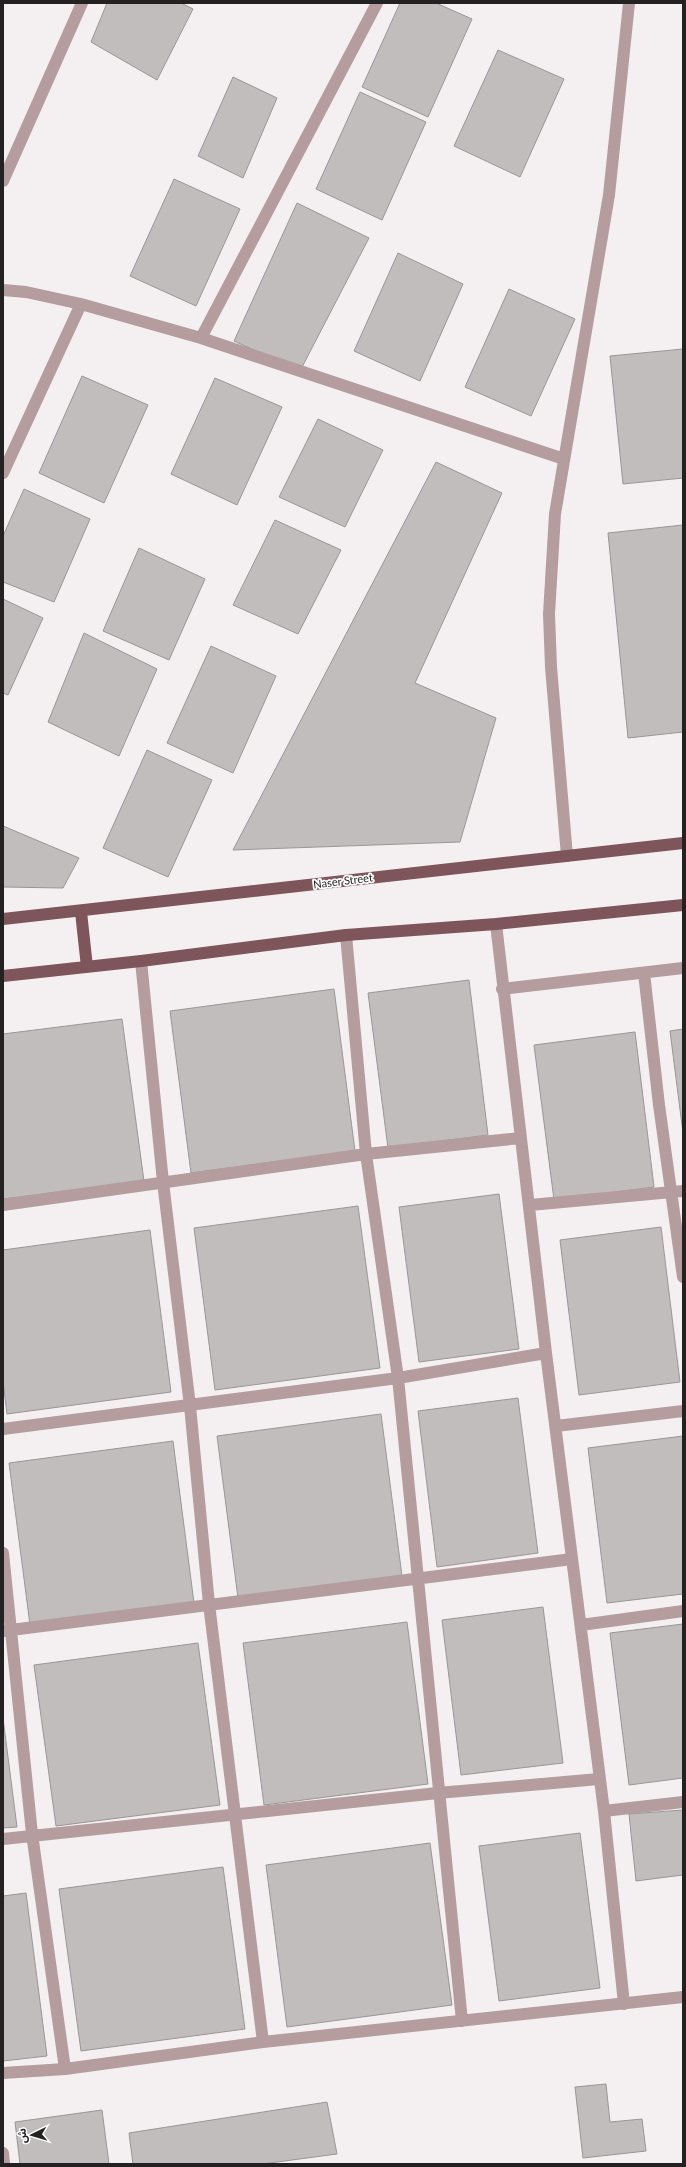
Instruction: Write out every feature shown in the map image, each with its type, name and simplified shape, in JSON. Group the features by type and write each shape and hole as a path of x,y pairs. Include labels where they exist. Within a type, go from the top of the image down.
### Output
{"main road":[{"name":"Naser Street","path":"3,919 81,912 683,843"},
{"path":"3,976 141,961 346,934 496,924 683,905"},
{"path":"81,912 87,967"}],"street":[{"path":"3,181 82,3"},
{"path":"201,338 378,3"},
{"path":"567,856 551,667 550,614 555,514 610,195 629,3"},
{"path":"3,290 26,292 81,304 201,338 564,459"},
{"path":"3,473 81,304"},
{"path":"496,924 502,989 530,1205 546,1353 604,1811 624,2004"},
{"path":"346,934 366,1154 398,1378 438,1793 462,2021"},
{"path":"141,961 163,1182 190,1406 209,1604 263,2042"},
{"path":"502,989 683,968"},
{"path":"644,973 659,1105 677,1191 683,1277"},
{"path":"3,1205 366,1154 521,1138"},
{"path":"530,1205 677,1191"},
{"path":"3,1429 398,1378 546,1353"},
{"path":"556,1426 683,1411"},
{"path":"3,1553 7,1631 32,1834 65,2069"},
{"path":"7,1631 209,1604 572,1560"},
{"path":"581,1624 683,1611"},
{"path":"3,1839 32,1834 438,1793 599,1779"},
{"path":"604,1811 683,1802"},
{"path":"3,2073 65,2069 263,2042 683,1997"},
{"path":"3,2153 4,2164"}],"building":[{"path":"107,3 181,3 193,9 157,80 91,42"},
{"path":"400,3 436,3 472,19 428,117 362,87"},
{"path":"498,50 564,79 520,177 454,146"},
{"path":"233,77 277,98 243,178 198,156"},
{"path":"360,92 426,122 382,220 316,189"},
{"path":"174,179 240,209 196,306 130,276"},
{"path":"297,203 369,238 300,371 234,341"},
{"path":"398,253 463,284 420,381 354,351"},
{"path":"509,289 575,319 531,416 465,387"},
{"path":"683,349 683,478 623,484 610,356"},
{"path":"82,376 148,405 104,503 39,473"},
{"path":"215,378 282,407 237,505 171,474"},
{"path":"318,419 383,450 345,527 279,497"},
{"path":"436,462 502,493 415,683 496,718 460,842 233,850"},
{"path":"24,489 90,519 54,602 3,582 3,536"},
{"path":"275,520 341,550 298,634 233,605"},
{"path":"683,525 683,732 628,738 608,533"},
{"path":"139,548 205,579 169,660 103,631"},
{"path":"3,599 43,618 8,695 3,693"},
{"path":"84,633 157,669 119,756 48,722"},
{"path":"211,646 276,676 233,773 167,743"},
{"path":"147,750 212,780 168,877 103,848"},
{"path":"3,826 79,858 63,888 3,887"},
{"path":"469,980 488,1135 388,1148 368,993"},
{"path":"334,989 355,1151 191,1173 170,1011"},
{"path":"122,1019 144,1181 3,1199 3,1034"},
{"path":"683,1029 683,1133 670,1031"},
{"path":"635,1032 654,1187 554,1200 534,1045"},
{"path":"499,1194 519,1349 419,1362 399,1207"},
{"path":"358,1206 380,1368 215,1390 194,1228"},
{"path":"661,1227 680,1382 579,1395 560,1240"},
{"path":"150,1230 171,1392 7,1414 3,1381 3,1250"},
{"path":"518,1398 538,1553 437,1567 418,1411"},
{"path":"381,1414 402,1576 238,1598 217,1436"},
{"path":"683,1436 683,1594 607,1603 588,1448"},
{"path":"173,1441 194,1603 30,1625 9,1463"},
{"path":"543,1607 563,1763 461,1775 442,1620"},
{"path":"407,1622 428,1784 264,1805 243,1643"},
{"path":"683,1624 683,1778 629,1785 610,1633"},
{"path":"198,1643 220,1805 56,1826 34,1665"},
{"path":"3,1718 17,1827 3,1828"},
{"path":"683,1810 683,1875 636,1881 629,1814"},
{"path":"580,1833 600,1988 499,2001 479,1846"},
{"path":"430,1843 452,2005 287,2027 266,1865"},
{"path":"223,1867 245,2029 81,2051 59,1889"},
{"path":"26,1893 47,2056 3,2061 3,1896"},
{"path":"606,2084 610,2122 642,2119 646,2151 583,2158 575,2087"},
{"path":"327,2102 337,2154 262,2164 133,2164 129,2133"},
{"path":"102,2110 109,2164 20,2164 15,2122"}]}
